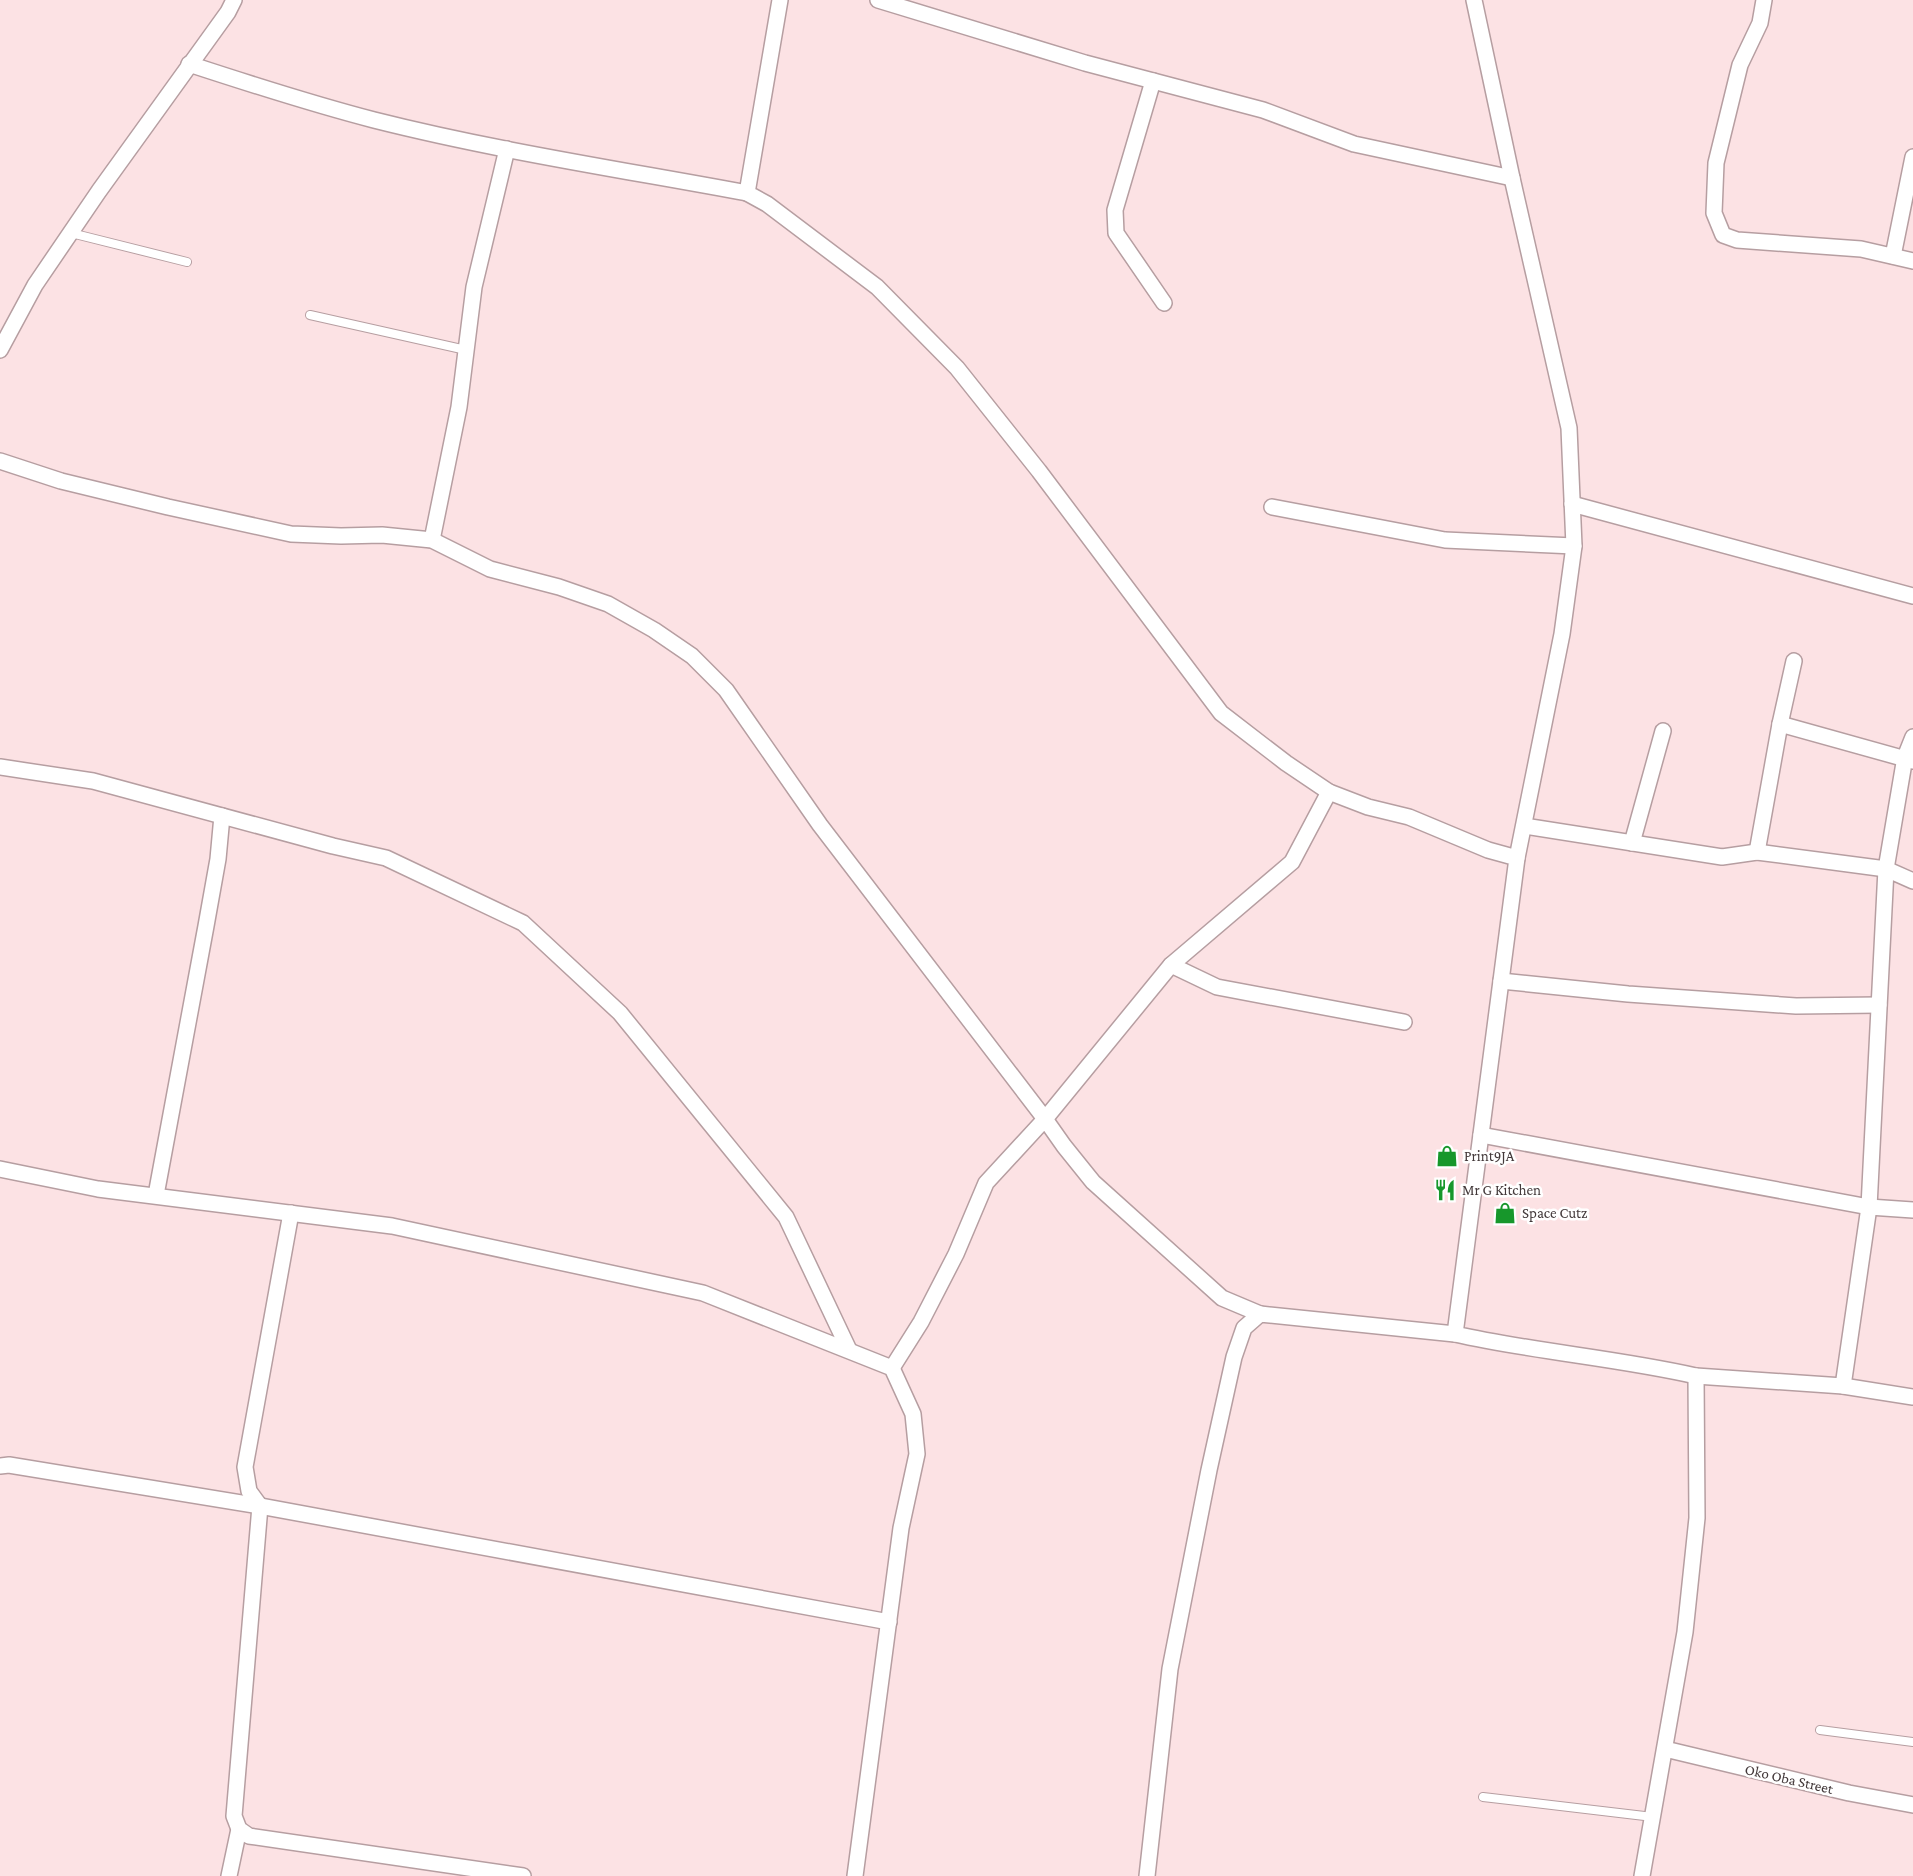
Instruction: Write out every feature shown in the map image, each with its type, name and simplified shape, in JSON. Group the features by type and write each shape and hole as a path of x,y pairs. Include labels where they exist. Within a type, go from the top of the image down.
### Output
{"street":[{"path":"0,350 35,285 189,64 228,12 234,0"},
{"path":"747,193 780,0"},
{"path":"878,0 1075,60 1263,110 1354,144 1512,178"},
{"path":"1455,1334 1517,858 1562,634 1574,546 1569,428 1474,0"},
{"path":"1764,0 1760,23 1740,65 1716,163 1714,214 1723,235 1737,240 1861,249 1913,261"},
{"path":"189,64 265,90 375,120 507,149 747,193 767,204 877,287 957,368 1039,471 1221,713 1286,763 1329,792 1368,808 1409,817 1488,850 1517,858"},
{"path":"1152,81 1115,210 1116,233 1164,303"},
{"path":"432,540 459,407 474,287 507,149"},
{"path":"1893,256 1913,157"},
{"path":"0,461 61,481 291,534 382,535 432,540 490,569 559,587 608,604 654,630 692,656 726,690 820,825 1093,1182 1222,1298 1260,1314 1455,1334 1696,1376 1843,1386 1913,1397"},
{"path":"1572,504 1913,596"},
{"path":"1272,507 1445,540 1574,546"},
{"path":"1757,852 1780,724 1794,660"},
{"path":"1780,724 1909,759"},
{"path":"1632,843 1663,731"},
{"path":"1843,1386 1869,1207 1886,869 1913,737"},
{"path":"0,766 93,781 333,846 386,858 522,923 620,1013 786,1216 849,1350"},
{"path":"892,1368 921,1322 956,1254 986,1183 1045,1119 1171,964 1292,862 1329,792"},
{"path":"156,1195 218,859 222,816"},
{"path":"1524,826 1722,857 1757,852 1886,869 1913,881"},
{"path":"1171,964 1217,987 1404,1022"},
{"path":"1501,981 1628,994 1796,1006 1879,1005"},
{"path":"1481,1135 1869,1207 1913,1210"},
{"path":"0,1169 98,1189 392,1226 703,1293 892,1368 913,1414 917,1454 901,1528 855,1876"},
{"path":"291,1213 244,1467 249,1491 260,1506 234,1816 239,1829 249,1836 268,1840 523,1876"},
{"path":"1147,1876 1170,1669 1209,1470 1234,1357 1244,1328 1260,1314"},
{"path":"1642,1876 1685,1632 1697,1518 1696,1376"},
{"path":"0,1466 10,1464 260,1506 889,1622"},
{"name":"Oko Oba Street","path":"1665,1749 1849,1793 1913,1805"},
{"path":"228,1876 239,1829"}],"lane":[{"path":"71,233 187,262"},
{"path":"310,315 466,350"},
{"path":"1820,1730 1913,1742"},
{"path":"1483,1797 1653,1817"}],"place":[{"name":"Print9JA","path":"1447,1156"},
{"name":"Mr G Kitchen","path":"1445,1190"},
{"name":"Space Cutz","path":"1505,1213"}]}
